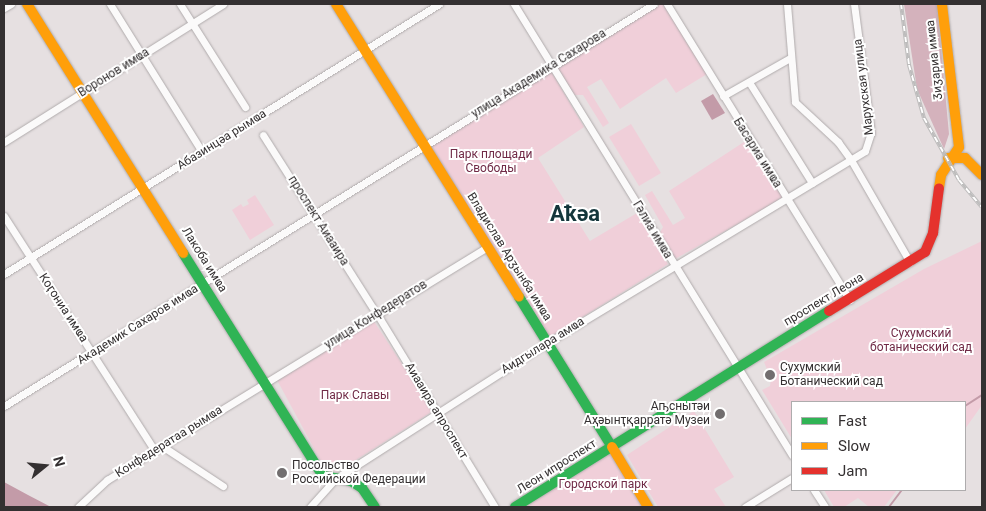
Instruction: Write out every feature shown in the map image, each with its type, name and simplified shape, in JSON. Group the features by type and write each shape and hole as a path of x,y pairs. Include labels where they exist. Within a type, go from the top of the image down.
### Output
{"main road":[{"name":"Лакоба имҩа","path":"27,4 323,476 335,480 351,481 362,488 375,507"},
{"name":"Владислав Арӡынба имҩа","path":"336,4 488,246 648,507"},
{"name":"Ӡиӡариа имҩа","path":"942,4 954,114"},
{"name":"проспект Леона","path":"612,447 925,252 931,244 941,175 960,158 954,114"},
{"path":"936,200 934,175 954,140 954,114"},
{"path":"943,161 960,158 982,175"},
{"name":"Леон ипроспект","path":"514,507 612,447"}],"street":[{"path":"4,8 11,4"},
{"path":"110,4 202,152"},
{"path":"180,4 245,107"},
{"name":"Воронов имҩа","path":"4,142 223,4"},
{"name":"Абазинцәа рымҩа","path":"4,274 440,4"},
{"name":"Гәлиа имҩа","path":"514,4 673,265 791,453"},
{"name":"улица Академика Сахарова","path":"424,145 654,4"},
{"name":"Басариа имҩа","path":"667,4 850,300"},
{"path":"787,4 794,102 838,142 851,160 910,262"},
{"name":"Марухская улица","path":"812,183 865,151 871,133 854,4"},
{"path":"723,96 790,58"},
{"path":"748,82 812,183"},
{"name":"проспект Аиааира","path":"263,134 372,307"},
{"name":"Академик Сахаров имҩа","path":"4,406 93,354 424,145"},
{"name":"Аидгылара амҩа","path":"310,507 335,480 437,413 673,265 812,183"},
{"name":"Коӷониа имҩа","path":"4,216 155,451"},
{"name":"улица Конфедератов","path":"265,383 488,246"},
{"name":"Аиааира апроспект","path":"377,314 495,507"},
{"name":"Конфедератаа рымҩа","path":"78,507 108,480 265,383"},
{"path":"162,446 223,486"},
{"path":"745,507 791,479"},
{"path":"815,491 825,507"}],"green space":[{"path":"660,4 664,4 707,74 676,93 666,78 620,109 601,79 587,87 609,123 603,127 583,95 572,95 556,69"},
{"name":"Парк площади Свободы","path":"551,71 584,127 538,158 590,241 637,213 668,264 547,339 426,146"},
{"path":"631,124 661,173 639,186 609,137"},
{"path":"747,140 784,198 675,259 659,234 663,227 645,195 652,191 673,225 685,218 669,191"},
{"path":"255,195 274,225 250,240 232,210 241,204 243,207 249,204 247,200"},
{"name":"Сухумский ботанический сад","path":"982,241 982,405 966,428 966,401 791,401 791,437 762,390 770,386 771,379 764,362 924,269"},
{"name":"Парк Славы","path":"373,320 433,411 337,472 323,465 277,380"},
{"path":"694,411 734,477 714,489 726,507 658,507 627,455"},
{"name":"Городской парк","path":"610,454 643,507 524,507"},
{"path":"825,491 896,491 884,507 869,507 858,498 844,507 834,507"}],"shaded area":[{"path":"904,4 937,4 949,134 944,149 917,89"},
{"path":"713,94 725,113 712,120 701,101"},
{"path":"4,482 28,495 51,507 4,507"}],"waterway":[{"path":"966,405 982,395"},
{"path":"889,507 901,491"}],"railway":[{"path":"901,4 909,65 924,118 959,180 982,207"}],"traffic: fast":[{"path":"183,253 323,476 351,481 362,488 375,507"},
{"path":"519,297 612,447"},
{"path":"515,507 829,311"}],"traffic: slow":[{"path":"27,4 183,253"},
{"path":"336,4 519,297"},
{"path":"939,188 941,175 959,147 942,4"},
{"path":"948,158 965,158 982,175"},
{"path":"612,447 648,507"}],"traffic: jam":[{"path":"829,311 925,252 933,233 939,188"}],"place":[{"name":"Сухумский Ботанический сад","path":"770,375"},
{"name":"Аҧснытәи Аҳәынҭқарратә Музеи","path":"720,414"},
{"name":"Посольство Российской Федерации","path":"282,473"}],"district":[{"name":"Аҟəа","path":"575,214"}]}
